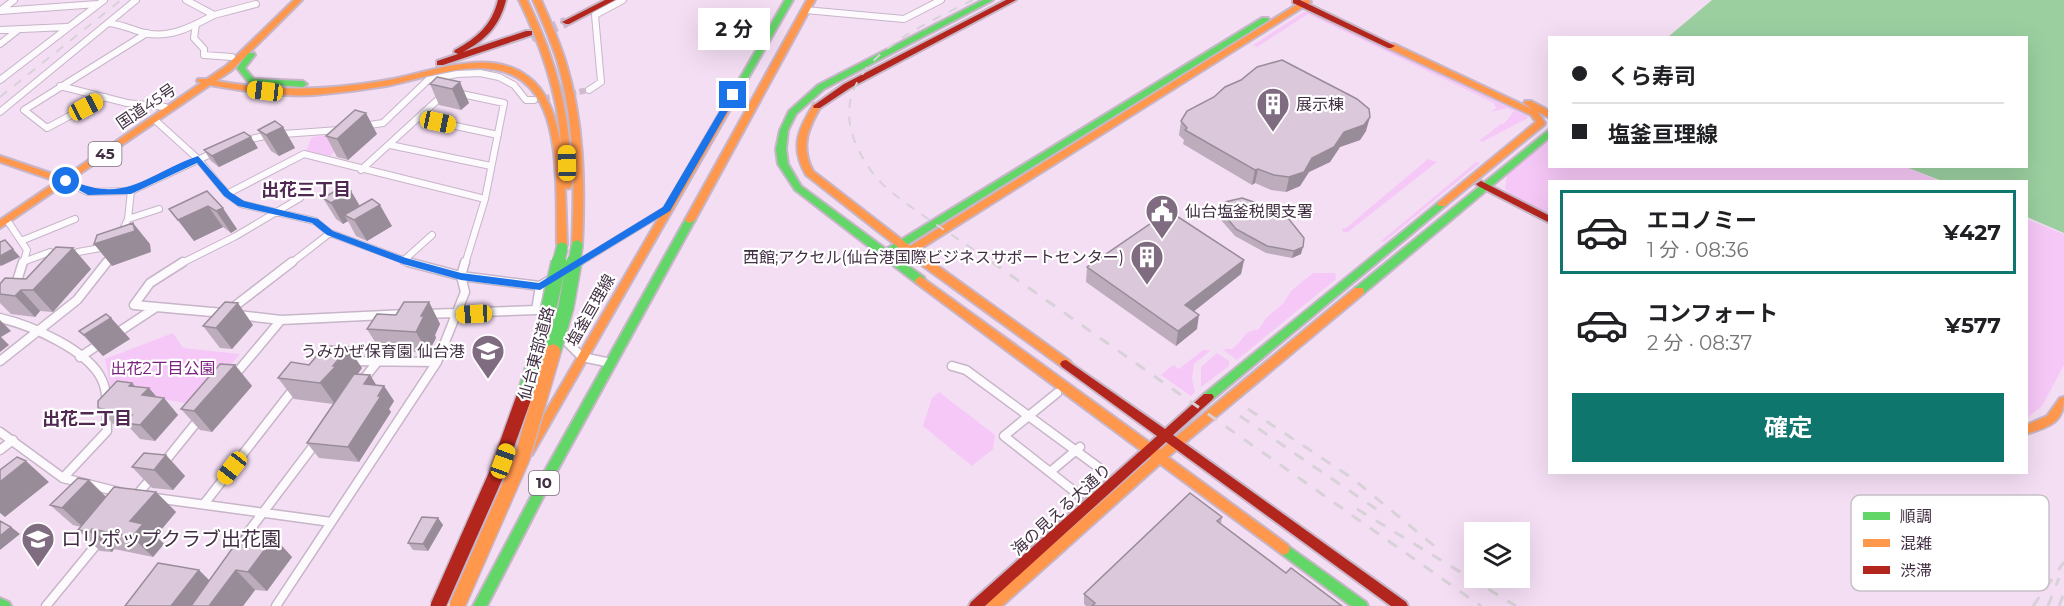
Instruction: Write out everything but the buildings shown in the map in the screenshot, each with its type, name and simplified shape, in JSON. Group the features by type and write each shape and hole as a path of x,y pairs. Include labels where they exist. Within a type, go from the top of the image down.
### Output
{"main road":[{"name":"国道45号","path":"2,220 165,107 210,79 289,0"},
{"name":"国道45号","path":"61,179 155,120 210,79 266,34 298,0"},
{"path":"429,66 467,48 487,33 498,20 502,0"},
{"path":"523,0 537,32"},
{"path":"537,0 537,32"},
{"path":"548,0 568,55 570,84"},
{"path":"603,0 565,20 611,0"},
{"name":"塩釜亘理線","path":"439,606 789,0"},
{"path":"989,0 819,88 799,105 787,121 781,139 783,166 789,178 809,198 1361,606"},
{"path":"1012,0 833,94 818,105 804,126 800,143 803,163 809,173 904,247 1401,606"},
{"path":"889,257 1304,1"},
{"path":"1304,1 1548,114"},
{"path":"993,606 1155,454 1178,444 1479,183 1538,128 1539,118 1534,113 1304,1"},
{"name":"10","path":"480,606 547,478 808,5"},
{"path":"210,79 298,84 345,81 429,66 537,32"},
{"path":"416,76 537,32"},
{"name":"仙台東部道路","path":"458,606 522,458 558,338 577,246 581,206 579,140 570,84 537,32"},
{"name":"仙台東部道路","path":"439,606 503,461 528,393 551,309 562,247 567,181 564,119 550,61 537,32"},
{"path":"252,81 243,74 241,68 266,34"},
{"path":"210,79 279,93 385,83 457,68 498,68 518,74 533,85 545,105 552,130 559,183 562,247"},
{"path":"1479,183 1548,133"},
{"path":"0,159 61,179"},
{"path":"1479,183 1548,219"},
{"name":"海の見える大通り","path":"976,606 1155,454 1166,435 1479,183"},
{"path":"2028,429 2051,419 2064,401"}],"street":[{"path":"0,11 14,0"},
{"path":"0,112 136,0"},
{"path":"186,0 213,15"},
{"path":"589,90 601,82 595,15 623,0"},
{"path":"808,5 904,19 941,0"},
{"path":"0,11 102,2"},
{"path":"0,80 102,2"},
{"path":"108,23 124,24 147,33 182,32 213,15 256,4"},
{"path":"196,24 194,38 204,49 204,55 232,57"},
{"path":"0,30 67,27"},
{"path":"0,44 19,29"},
{"path":"105,97 47,128 24,110 147,33"},
{"path":"360,127 382,123 428,80 457,74 491,74 513,85 526,100 534,100"},
{"path":"60,86 126,103 165,107"},
{"path":"276,606 437,363 458,315 465,292 461,276 485,199 504,103 447,91 361,170"},
{"path":"418,118 498,135"},
{"path":"155,120 198,159 227,194 241,204 315,221 330,233 403,261 461,276 540,286 667,209"},
{"path":"61,179 88,192 131,191 198,159 252,137 348,129"},
{"path":"390,145 491,166"},
{"path":"227,194 304,154 485,199"},
{"path":"0,361 66,312 106,266 128,219 131,191"},
{"path":"300,198 234,238 186,261 143,290 134,305 281,320 394,314 458,315 536,310 582,357 611,363"},
{"path":"128,219 159,209"},
{"path":"21,241 75,219"},
{"path":"2,220 27,250 15,286"},
{"path":"225,313 330,233"},
{"path":"403,261 432,235"},
{"path":"78,252 116,245"},
{"path":"23,262 50,252"},
{"path":"536,310 540,286"},
{"path":"80,357 156,308"},
{"path":"0,318 39,331 88,361 102,379 107,431 63,478"},
{"path":"230,381 281,320"},
{"path":"336,361 437,363"},
{"path":"356,389 378,361"},
{"path":"952,366 966,370 1077,449 1098,467"},
{"path":"204,504 302,378"},
{"path":"1057,393 1004,436 1079,495"},
{"path":"129,505 209,408"},
{"path":"0,432 63,478 136,496 331,522"},
{"path":"237,547 320,437"},
{"path":"0,450 13,440"},
{"path":"1050,472 1077,449"},
{"path":"46,606 106,533"}],"green space":[{"path":"1304,12 1311,12 1526,115 1528,118 1482,142 1480,140 1504,124 1514,111 1507,108 1491,112 1496,108 1494,103 1308,14 1257,47 1253,45"},
{"path":"357,132 330,156 306,151 312,137"},
{"path":"1548,140 1548,168 1909,168 1937,180 1548,180 1548,215 1513,197 1505,189 1507,175"},
{"path":"1428,159 1437,162 1348,232 1343,232 1342,228 1346,228"},
{"path":"1476,162 1480,163 1384,242 1381,241"},
{"path":"2028,220 2064,234 2064,365 2042,406 2028,417"},
{"path":"1313,273 1335,273 1336,279 1237,360 1222,349 1233,349 1248,332 1259,329 1267,317 1283,304 1291,291"},
{"name":"出花2丁目公園","path":"173,333 183,348 240,354 196,405 138,395 113,399 105,359"},
{"path":"1203,350 1211,350 1194,364 1192,379 1195,392 1191,396 1161,375 1173,365 1179,369"},
{"path":"1217,353 1229,361 1229,366 1201,387 1201,367"},
{"path":"939,392 995,435 993,449 972,466 923,426 932,398"}],"shaded area":[{"path":"1712,0 2064,0 2064,233 2028,217 2028,180 1939,180 1909,168 2028,168 2028,36 1669,36"}],"tunnel":[{"path":"531,37 566,22"},
{"path":"535,100 589,90"}],"railway":[{"path":"0,97 121,0"},
{"path":"973,0 928,22 883,52 865,71 853,91 849,115 855,142 878,180 902,200 994,264"},
{"path":"992,262 1481,606"},
{"path":"1248,409 1352,478 1438,549"},
{"path":"1240,416 1382,513"},
{"path":"1357,509 1516,606"},
{"path":"2049,583 2064,562"},
{"path":"2048,606 2059,578"},
{"path":"2033,606 2044,591"},
{"path":"2059,606 2064,593"}],"traffic: fast":[{"path":"732,99 789,0"},
{"path":"920,280 798,188 783,164 781,149 784,130 792,113 821,87 989,0"},
{"path":"885,254 1265,20"},
{"path":"251,55 241,68 252,81"},
{"path":"253,81 303,84"},
{"path":"1359,291 1548,134"},
{"path":"1208,397 1442,204"},
{"path":"480,606 547,478 690,220"},
{"path":"553,352 566,307 577,246"},
{"path":"524,397 541,342 562,248"},
{"path":"1284,549 1361,606"},
{"path":"0,604 4,606"}],"traffic: slow":[{"path":"0,225 229,68 298,0"},
{"path":"523,0 543,45 557,90 565,137 567,186"},
{"path":"537,0 561,60 574,120 579,181 577,246"},
{"path":"690,220 811,0"},
{"path":"894,261 1307,2"},
{"path":"1391,46 1534,113 1541,123 1442,204"},
{"path":"201,81 258,90 314,92 386,83 467,66 508,69 525,78 539,93 553,127 561,187 562,245"},
{"path":"528,452 732,99"},
{"path":"1528,103 1548,114"},
{"path":"817,106 804,130 801,146 804,164 809,173 886,234 1066,364"},
{"path":"0,159 56,178"},
{"path":"920,280 1284,549"},
{"path":"993,606 1160,457 1359,291"},
{"path":"457,606 522,458 553,352"},
{"path":"2028,429 2051,419 2064,401"},
{"path":"464,563 487,524"}],"traffic: jam":[{"path":"458,52 487,32 497,18 502,0"},
{"path":"566,22 611,0"},
{"path":"817,106 847,86 1012,0"},
{"path":"1296,1 1391,46"},
{"path":"440,63 529,33"},
{"path":"1481,184 1548,219"},
{"path":"1066,364 1401,606"},
{"path":"438,606 496,475 524,397"},
{"path":"976,606 1208,397"}],"place":[{"name":"展示棟","path":"1273,133"},
{"name":"仙台塩釜税関支署","path":"1162,240"},
{"name":"西館;アクセル(仙台港国際ビジネスサポートセンター)","path":"1147,286"},
{"name":"うみかぜ保育園 仙台港","path":"488,380"},
{"name":"ロリポップクラブ出花園","path":"38,568"}],"district":[{"name":"出花三丁目","path":"306,190"},
{"name":"出花二丁目","path":"87,419"}],"route":[{"path":"66,181 88,192 131,191 198,159 227,194 241,204 315,221 330,233 403,261 461,276 540,286 667,209 733,95"}]}
